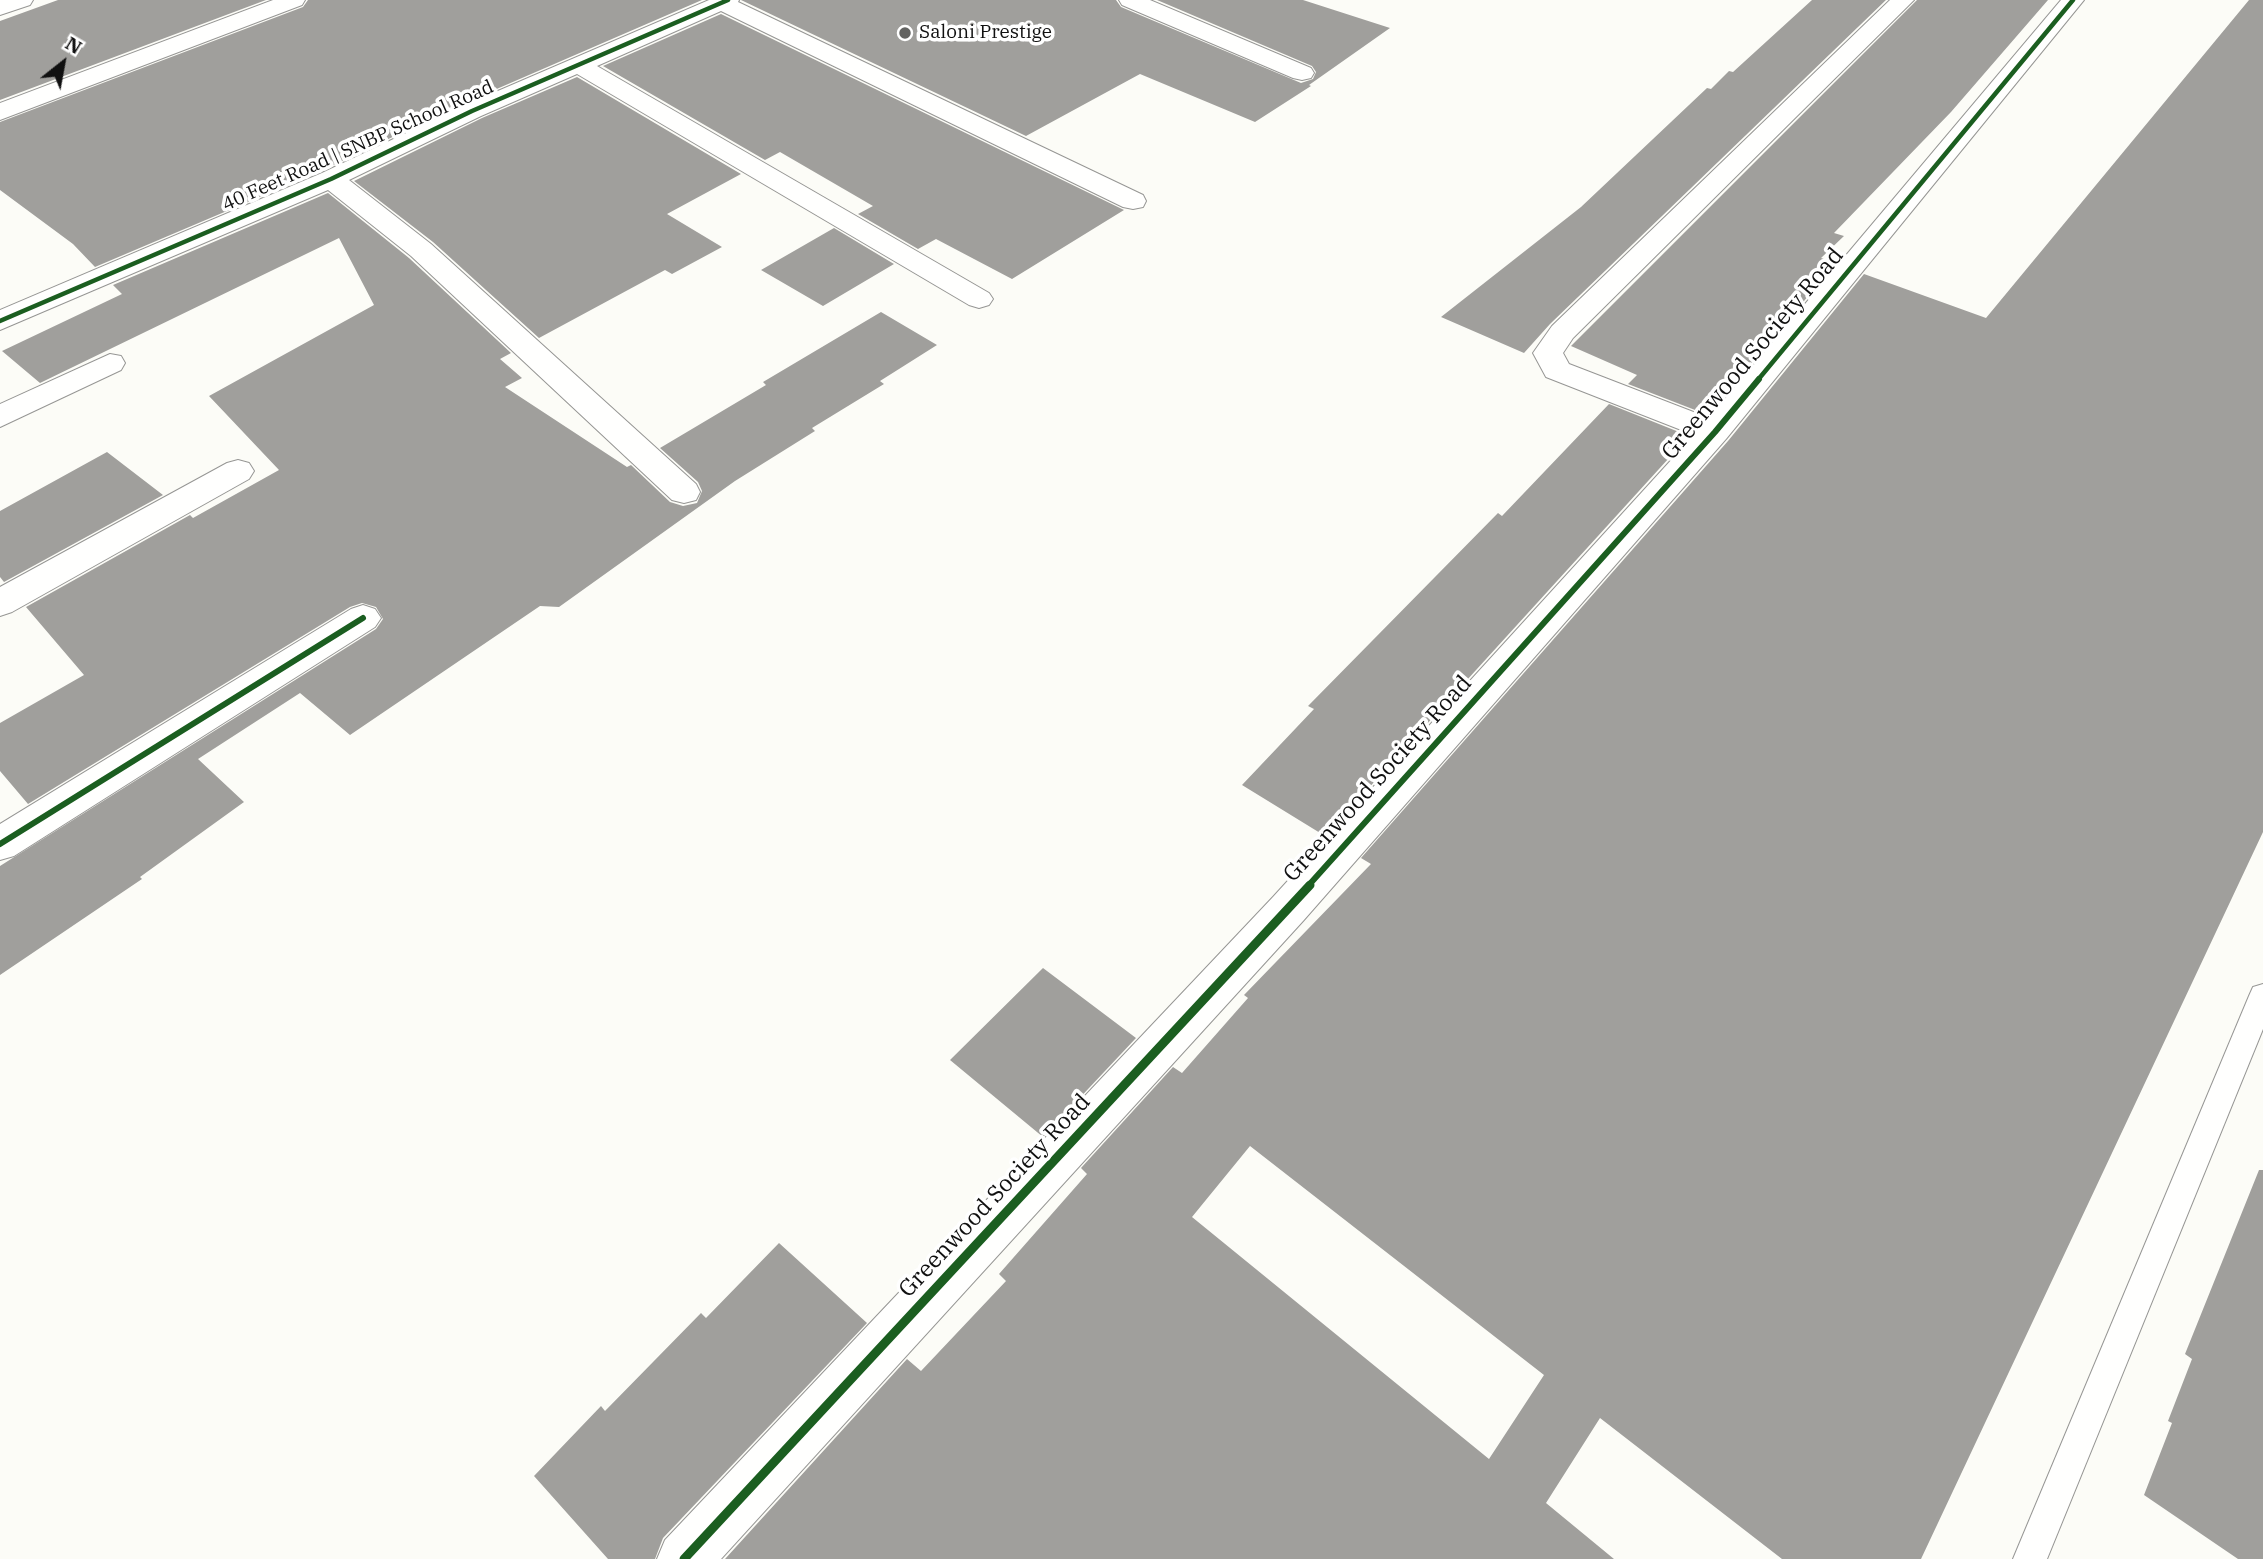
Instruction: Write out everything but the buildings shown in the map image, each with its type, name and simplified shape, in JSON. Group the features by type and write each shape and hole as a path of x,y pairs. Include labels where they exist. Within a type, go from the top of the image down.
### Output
{"street":[{"path":"0,8 22,0"},
{"path":"0,113 294,0"},
{"path":"1130,0 1302,73"},
{"name":"Greenwood Society Road","path":"1715,432 1558,370 1548,353 1562,332 1903,0"},
{"name":"Greenwood Society Road","path":"684,1559 1288,909 1715,432 2073,0"},
{"path":"725,2 1133,201"},
{"name":"40 Feet Road | SNBP School Road","path":"0,321 331,179 472,111 725,2"},
{"path":"578,65 979,299"},
{"path":"331,179 421,250 684,492"},
{"path":"0,417 110,363"},
{"path":"0,603 238,471"},
{"path":"0,844 363,618"}],"lane":[{"path":"2030,1559 2263,996"}],"cycle path":[{"path":"0,321 331,179 472,111 728,0"},
{"path":"684,1559 1288,909 1715,432 2073,0"},
{"path":"0,844 363,618"}],"place":[{"name":"Saloni Prestige","path":"905,33"}]}
